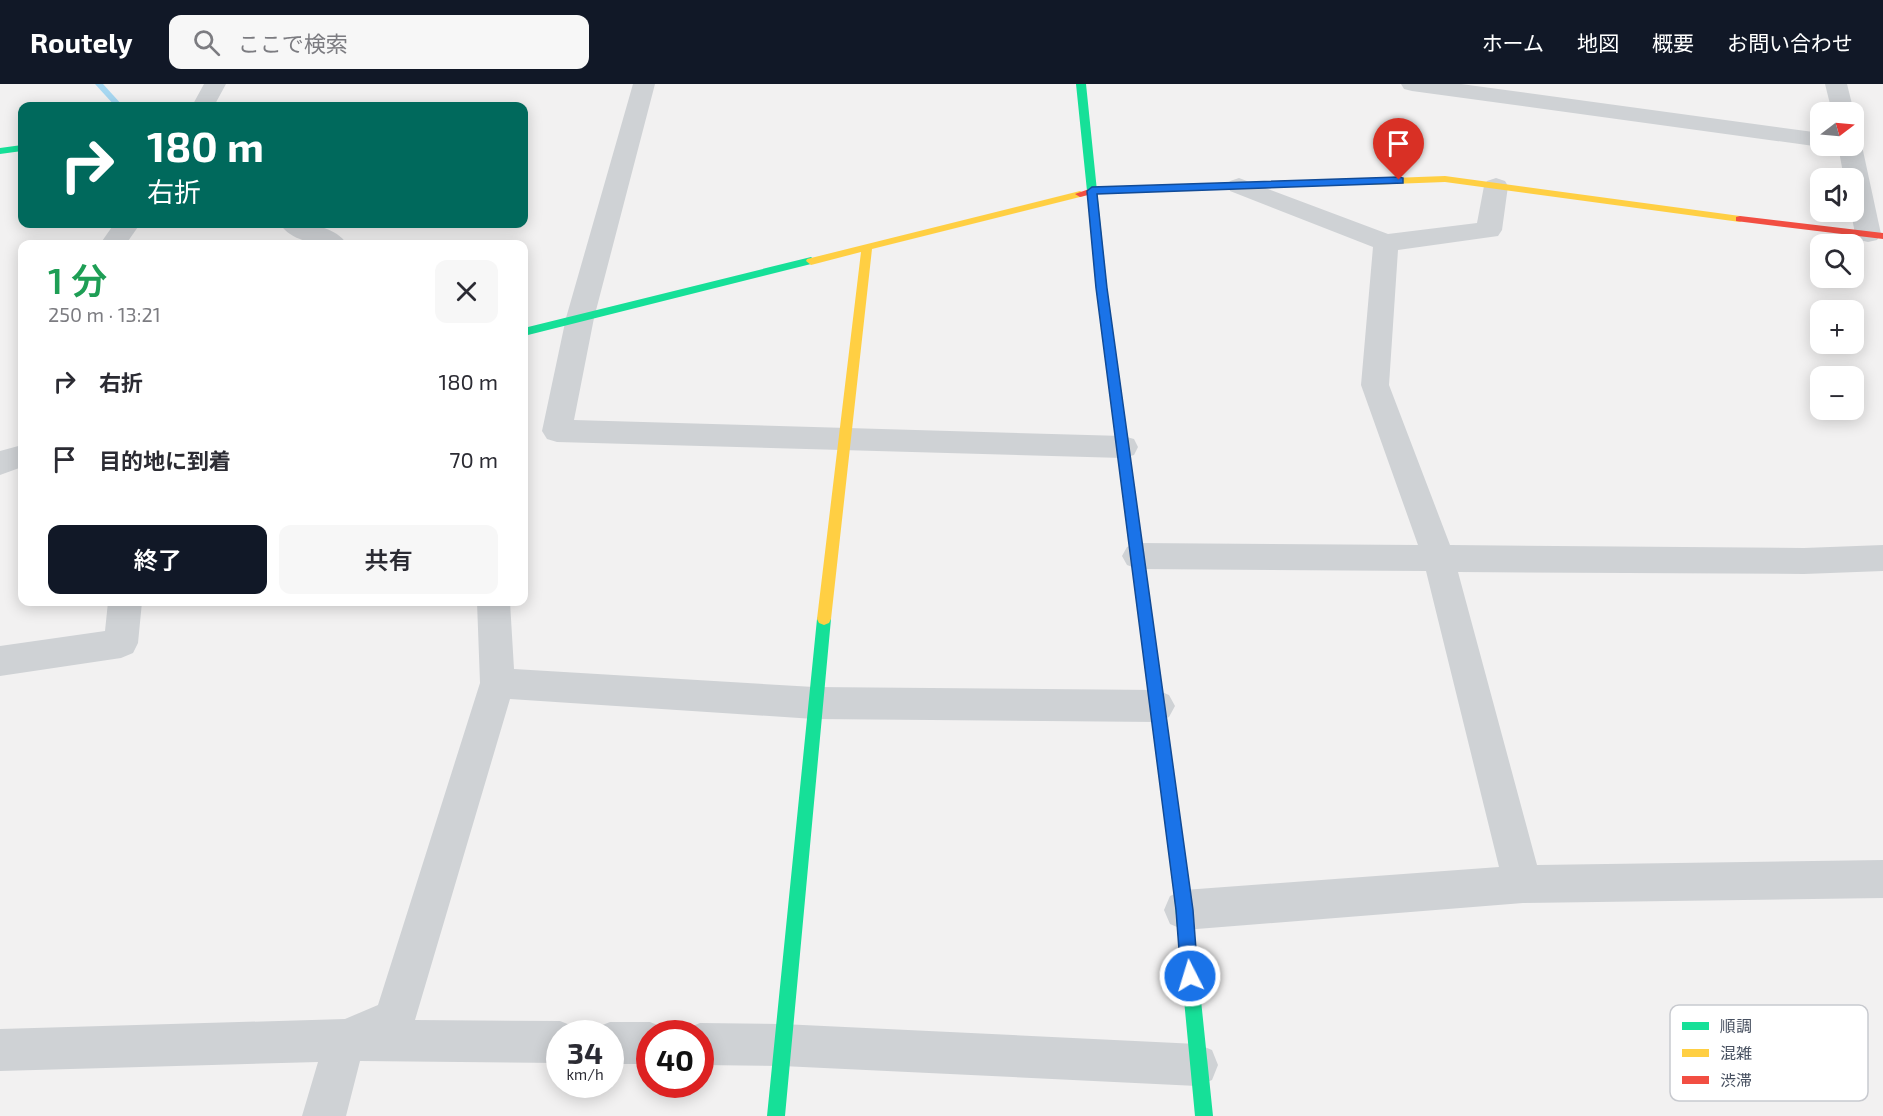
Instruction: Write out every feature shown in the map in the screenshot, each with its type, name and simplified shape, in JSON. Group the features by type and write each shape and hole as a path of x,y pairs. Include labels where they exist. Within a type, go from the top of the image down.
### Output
{"street":[{"path":"205,102 216,84"},
{"path":"644,84 580,318 557,430 1123,447"},
{"path":"1081,84 1102,288 1184,910 1197,1065 1204,1116"},
{"path":"1412,84 1810,138"},
{"path":"1836,84 1840,102"},
{"path":"0,151 18,149"},
{"path":"528,331 1092,191 1445,179 1875,235 1853,156"},
{"path":"1239,186 1386,243 1489,230 1496,186"},
{"path":"301,228 326,240"},
{"path":"1386,243 1375,385 1438,560 1523,884"},
{"path":"776,1116 814,703 867,246"},
{"path":"0,463 18,457"},
{"path":"1138,556 1804,561 1883,558"},
{"path":"0,661 121,643 125,606"},
{"path":"345,1040 394,1020 497,683 494,606"},
{"path":"497,683 814,703 1157,706"},
{"path":"1184,910 1523,884 1883,879"},
{"path":"324,1116 345,1040"},
{"path":"0,1050 345,1040 546,1042"},
{"path":"714,1044 782,1045 1197,1065"}],"waterway":[{"path":"99,84 115,102"}],"traffic: fast":[{"path":"1081,84 1102,288 1133,520"},
{"path":"0,151 18,149"},
{"path":"528,331 811,261"},
{"path":"776,1116 824,619"},
{"path":"1182,894 1204,1116"}],"traffic: slow":[{"path":"1366,182 1445,179 1740,219"},
{"path":"811,261 1080,194"},
{"path":"824,619 867,246"}],"traffic: jam":[{"path":"1080,194 1092,191 1366,182"},
{"path":"1740,219 1883,236"},
{"path":"1133,520 1182,894"}],"route":[{"path":"1190,976 1184,910 1102,288 1092,191 1399,180"}]}
